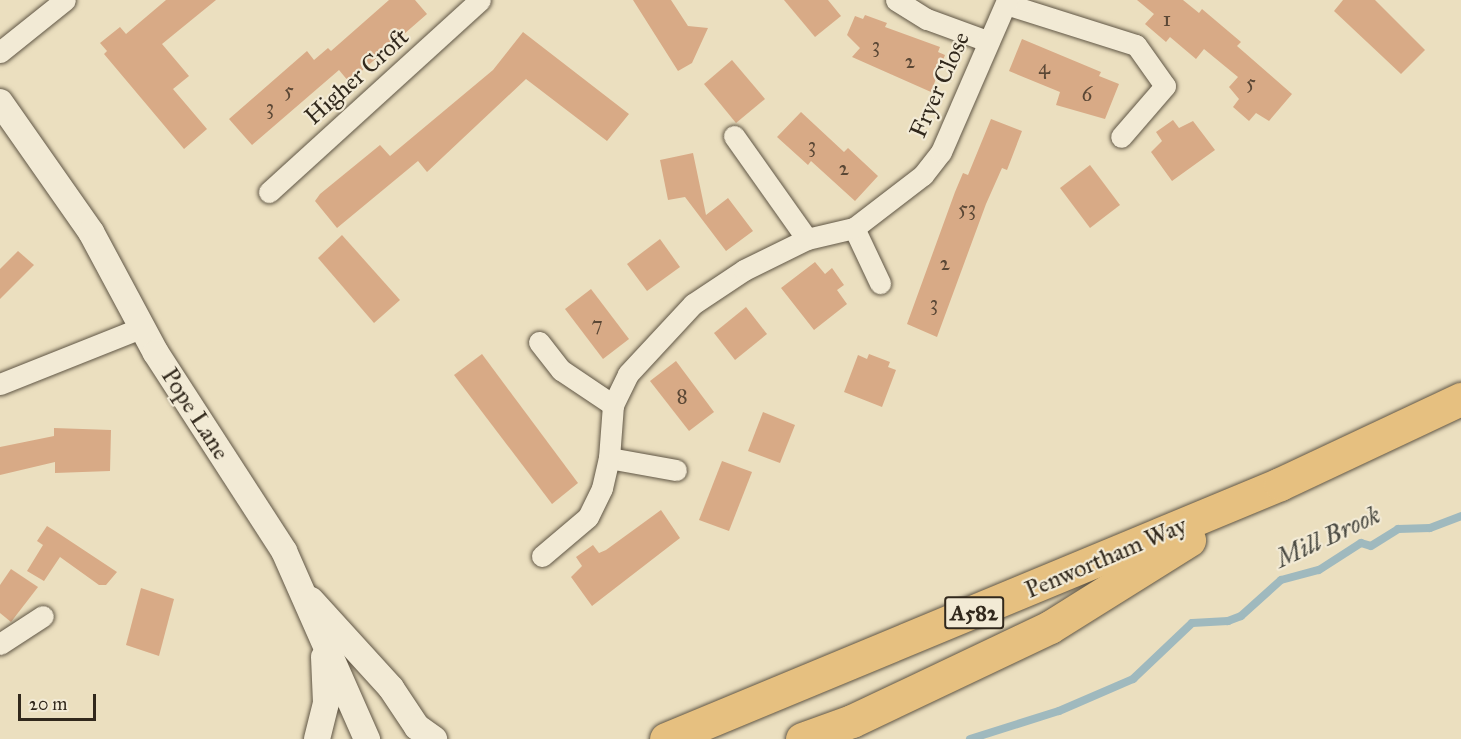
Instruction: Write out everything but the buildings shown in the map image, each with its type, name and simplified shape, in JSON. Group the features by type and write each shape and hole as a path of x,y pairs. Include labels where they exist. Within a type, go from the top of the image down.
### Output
{"highway":[{"name":"Penwortham Way","path":"666,739 1280,484 1461,399"},
{"name":"Penwortham Way","path":"805,738 852,721 1050,627 1280,484"}],"street":[{"path":"0,52 65,0"},
{"name":"Higher Croft","path":"269,192 480,0"},
{"path":"896,0 927,19 987,41"},
{"path":"1006,2 1136,45 1164,86 1121,137"},
{"name":"Fryer Close","path":"613,405 634,366 693,304 744,270 807,239 854,228 901,194 941,152 987,41 1006,2"},
{"name":"Pope Lane","path":"0,102 91,232 141,328 284,551 303,591 323,644 367,739"},
{"path":"734,136 807,239"},
{"path":"854,228 880,283"},
{"path":"0,384 141,328"},
{"path":"539,342 561,370 613,405 609,458 602,488 588,517 542,556"},
{"path":"609,458 676,470"},
{"path":"303,591 391,688 417,727 434,739"},
{"path":"0,644 43,616"},
{"path":"317,739 326,703 323,644"}],"waterway":[{"name":"Mill Brook","path":"970,739 1059,711 1133,679 1192,623 1228,621 1241,616 1281,580 1319,570 1361,543 1371,546 1398,529 1430,528 1461,516"}]}
